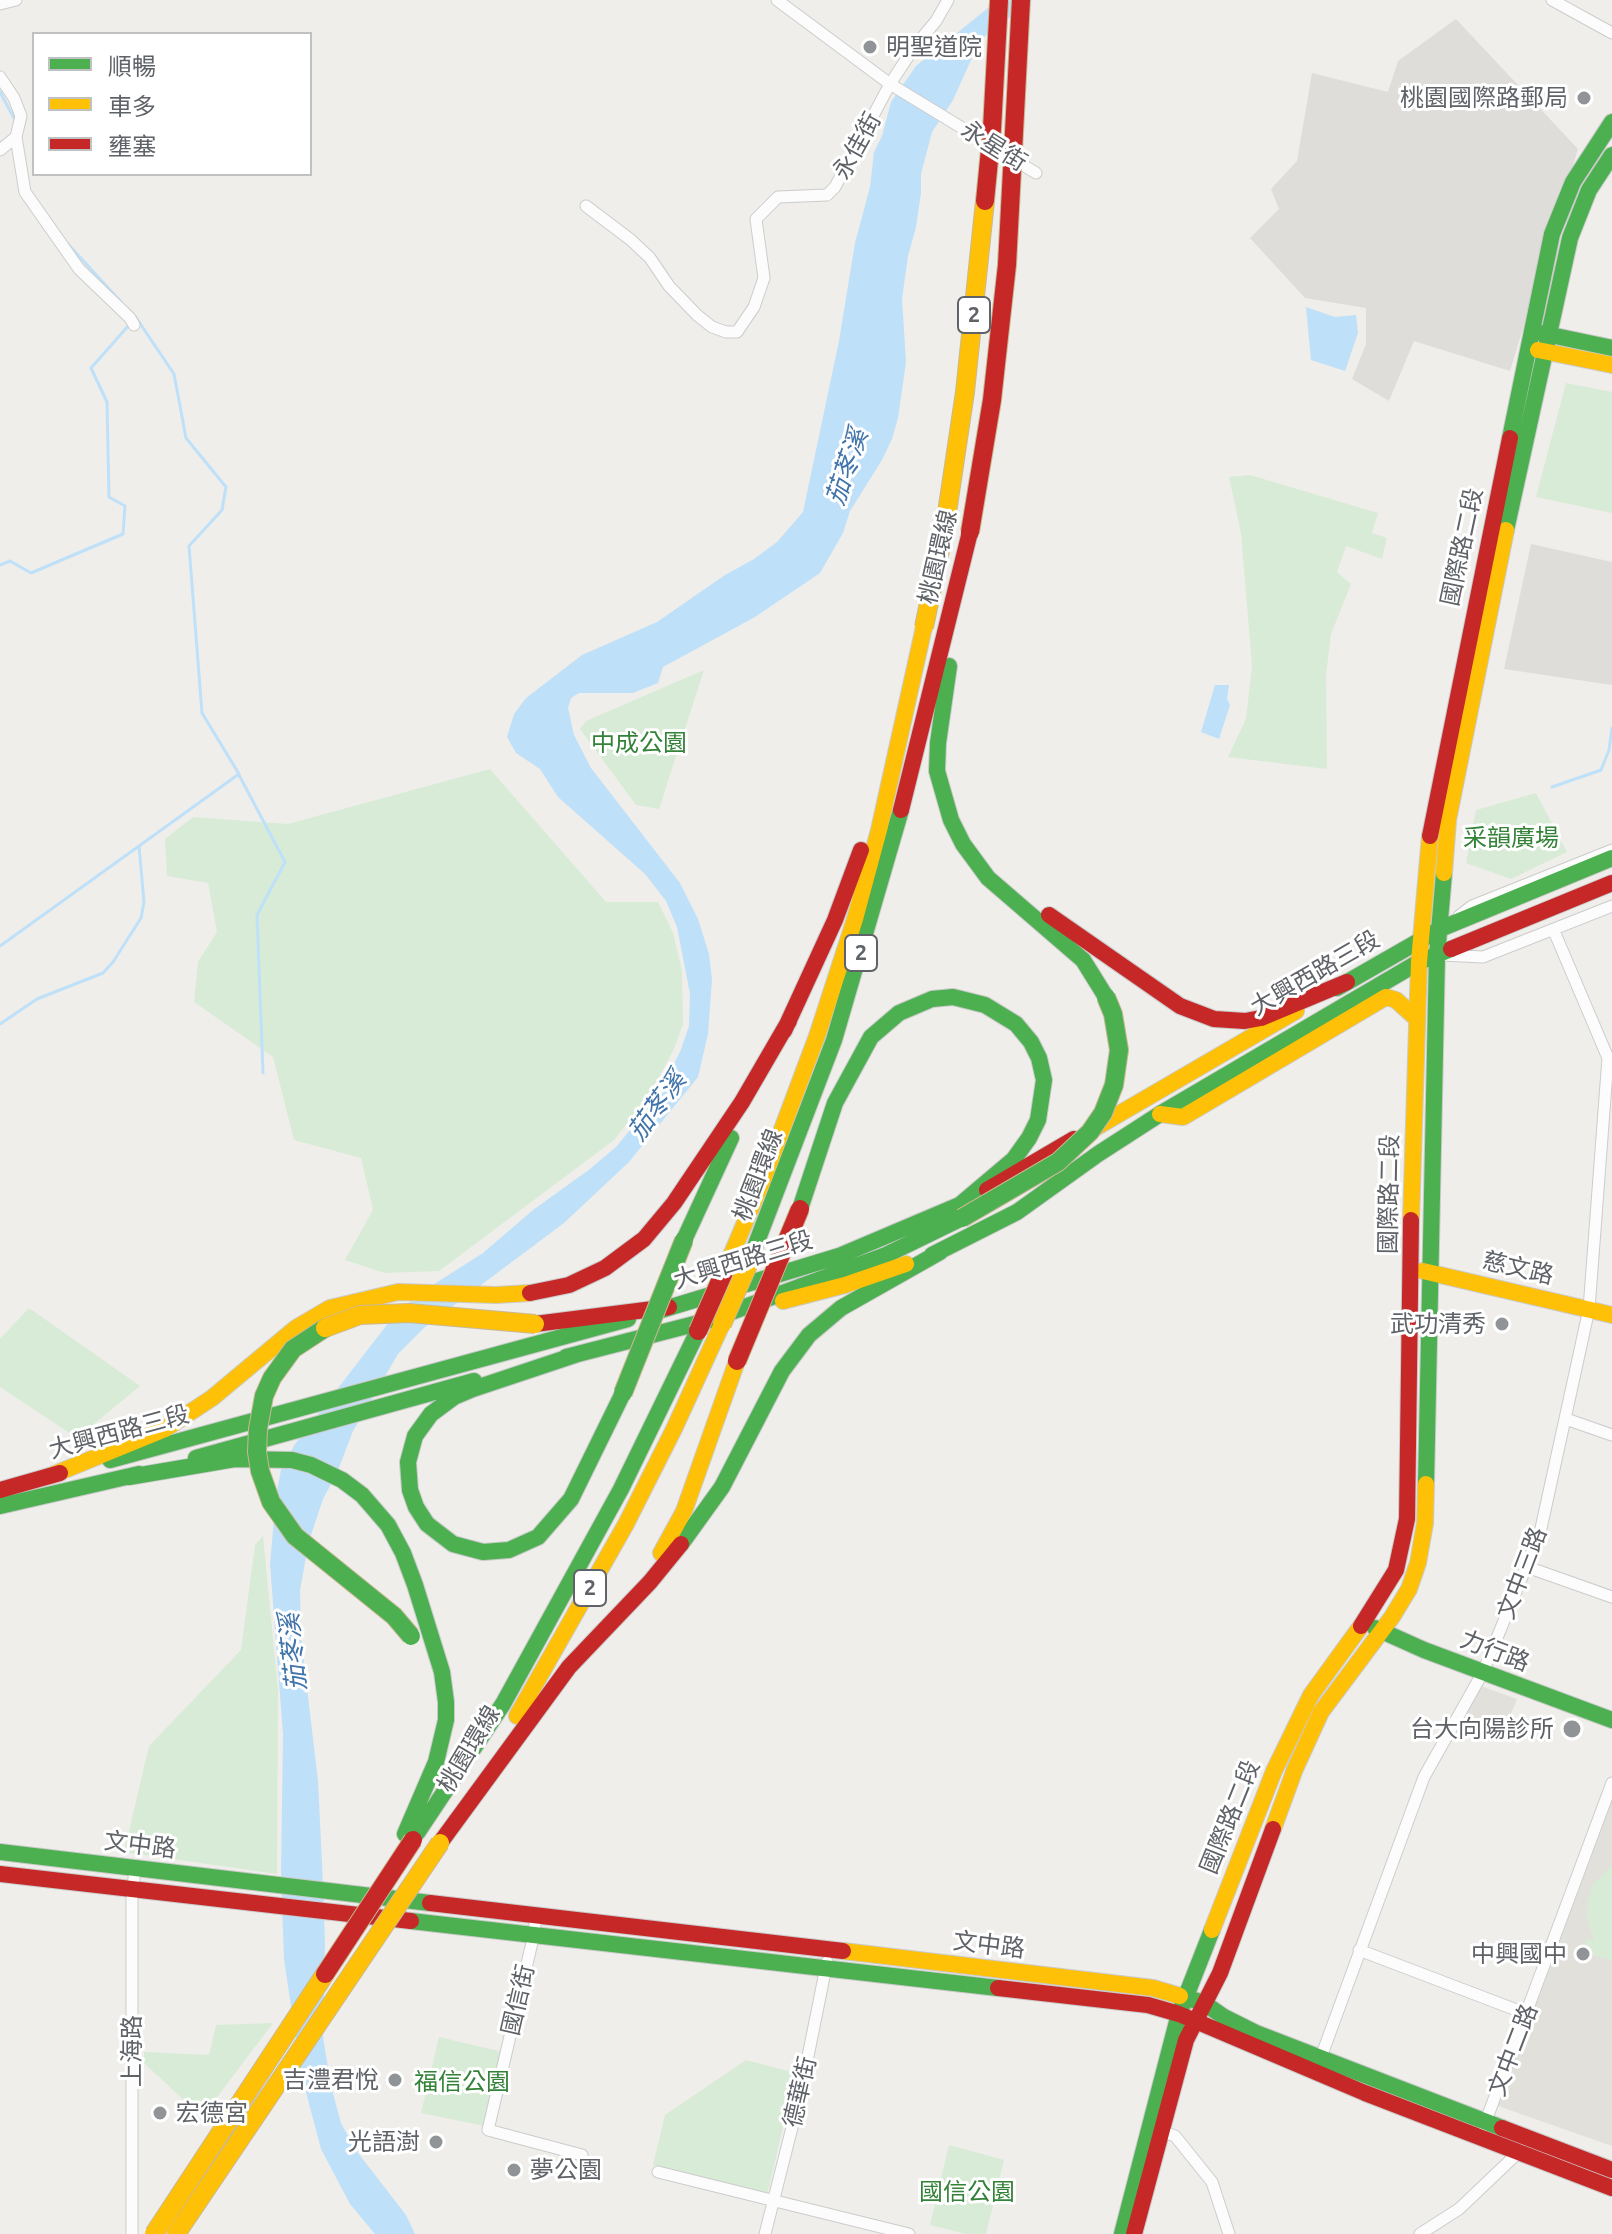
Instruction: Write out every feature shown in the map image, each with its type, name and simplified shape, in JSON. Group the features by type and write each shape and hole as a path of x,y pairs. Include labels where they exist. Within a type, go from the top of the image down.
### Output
{"main road":[{"name":"桃園環線","path":"176,2234 440,1843 520,1712 626,1524 674,1429 711,1325 724,1272 812,1050 855,919 906,713 945,526 965,392 992,129 999,0"},
{"name":"桃園環線","path":"409,1837 503,1704 711,1325 748,1265 839,1025 950,632 970,532 992,400 1007,265 1021,0"},
{"name":"國際路二段","path":"1539,341 1552,234 1563,203 1612,122"},
{"name":"國際路二段","path":"1134,2234 1191,2009 1220,1973 1308,1739 1336,1690 1409,1589 1418,1563 1425,1523 1417,1019 1432,819 1477,634 1539,341 1581,206 1612,155"},
{"path":"1539,341 1612,348"},
{"path":"1539,341 1612,365"},
{"path":"711,1325 886,1255 959,1213 1017,1188 1058,1162 1090,1132 1103,1113 1114,1085 1119,1050 1116,1023 1106,997 1083,960 988,878 963,844 946,808 937,771 950,632"},
{"name":"國際路二段","path":"1122,2234 1247,1837 1292,1731 1327,1670 1378,1602 1396,1570 1407,1519 1437,955 1448,820 1477,634"},
{"path":"578,1354 454,1397 421,1425 410,1449 408,1477 416,1507 434,1530 453,1544 483,1552 509,1550 538,1537 571,1499 623,1393 684,1240 789,1021 852,876 906,713"},
{"path":"963,844 996,877 1020,895 1163,995 1199,1015 1229,1021 1261,1018 1347,982"},
{"name":"大興西路三段","path":"0,1490 669,1307 839,1256 959,1213 1440,929 1612,858"},
{"name":"大興西路三段","path":"0,1506 129,1477 393,1402 578,1354 711,1325 845,1285 940,1252 1017,1212 1160,1114 1419,962 1612,883"},
{"path":"601,1633 660,1554 679,1522 737,1361 800,1209 835,1103 860,1053 871,1037 899,1013 932,999 953,997 985,1005 1016,1024 1039,1058 1044,1080 1038,1120 1029,1138 1014,1159 959,1213"},
{"path":"1160,1114 1183,1117 1386,997 1396,1000 1417,1019"},
{"path":"50,1476 165,1429 212,1398 296,1328 330,1308 398,1292 520,1294 569,1285 624,1256 659,1222 742,1102 789,1021"},
{"path":"440,1843 545,1697 650,1582 701,1518 729,1474 782,1371 809,1335 841,1308 940,1252"},
{"name":"慈文路","path":"1421,1271 1612,1315"},
{"path":"436,1762 439,1720 436,1691 426,1661 411,1636 394,1616 295,1536 271,1502 257,1452 264,1396 272,1378 293,1349 324,1328 360,1315 409,1313 535,1324 669,1307"},
{"path":"129,1477 235,1459 292,1460 328,1472 353,1488 375,1508 398,1540 442,1672 446,1720 436,1762 409,1837 370,1905 154,2234"},
{"name":"力行路","path":"1364,1621 1381,1631 1483,1672 1612,1720"},
{"name":"文中路","path":"0,1852 135,1868 274,1896"},
{"name":"文中路","path":"0,1874 132,1889 274,1896"},
{"path":"274,1896 330,1902"},
{"name":"文中路","path":"330,1902 534,1934 828,1959"},
{"name":"文中路","path":"330,1902 536,1915 1191,2009 1321,2057 1482,2130 1517,2153 1612,2188"},
{"name":"文中路","path":"1191,2009 1482,2130 1533,2141 1612,2170"}],"street":[{"path":"0,4 16,0"},
{"path":"777,0 890,84"},
{"name":"永佳街","path":"586,206 650,258 669,286 697,315 712,327 737,332 754,307 764,278 756,219 778,197 827,195 835,187 890,84 948,0"},
{"path":"1552,0 1612,33"},
{"path":"0,77 21,116 18,131 27,195 79,269 132,322"},
{"name":"永星街","path":"890,84 1036,173"},
{"path":"0,150 18,131"},
{"name":"大興西路三段","path":"1440,929 1472,906 1612,850"},
{"name":"大興西路三段","path":"1437,955 1483,957 1612,906"},
{"path":"1554,931 1610,1057"},
{"name":"文中三路","path":"1321,2057 1424,1777 1483,1672 1540,1533 1589,1309 1610,1057"},
{"path":"1566,1419 1612,1435"},
{"path":"1527,1567 1612,1597"},
{"name":"文中二路","path":"1482,2130 1612,1783"},
{"name":"上海路","path":"132,2234 132,1889 135,1868"},
{"name":"國信街","path":"536,1915 488,2130 582,2155"},
{"path":"1359,1950 1527,2014"},
{"name":"德華街","path":"765,2234 800,2096 828,1959"},
{"path":"1161,2131 1175,2136 1212,2182 1229,2234"},
{"path":"1420,2234 1459,2209 1533,2141"},
{"path":"658,2172 909,2234"}],"shaded area":[{"path":"1456,19 1578,149 1510,371 1414,341 1389,401 1352,379 1366,344 1366,308 1305,298 1250,238 1279,209 1271,189 1297,161 1312,73 1388,92 1398,61"},
{"path":"1531,544 1612,562 1612,685 1504,669"},
{"path":"1481,1686 1517,1699 1501,1738 1459,1722"},
{"name":"中興國中","path":"1612,1801 1612,2146 1498,2106"}],"green space":[{"path":"1566,383 1612,392 1612,513 1536,497"},
{"path":"1250,475 1378,513 1372,533 1387,538 1382,559 1346,546 1337,572 1351,584 1331,634 1326,675 1327,769 1228,757 1246,719 1252,666 1241,533 1229,477"},
{"name":"中成公園","path":"704,670 659,809 636,805 580,729 586,721"},
{"path":"490,769 606,902 658,902 673,933 682,971 683,1024 674,1049 650,1094 614,1140 439,1271 385,1273 345,1260 373,1210 361,1158 294,1140 273,1057 194,1002 198,962 217,932 208,883 167,876 165,839 193,817 288,824"},
{"name":"采韻廣場","path":"1536,793 1567,852 1511,879 1466,863 1476,810"},
{"path":"29,1308 140,1386 77,1438 0,1387 0,1339"},
{"path":"263,1536 278,1690 277,1874 124,1852 149,1746 241,1650 255,1545"},
{"path":"1612,1866 1612,1961 1583,1951 1587,1938 1594,1940 1587,1919 1588,1898 1593,1884"},
{"path":"273,2023 202,2117 144,2063 144,2052 209,2055 216,2025"},
{"name":"福信公園","path":"439,2037 503,2052 485,2126 421,2113"},
{"path":"746,2060 796,2073 767,2195 653,2165 665,2115"},
{"name":"國信公園","path":"949,2145 1004,2160 986,2234 966,2234 930,2225"}],"water":[{"name":"茄苳溪","path":"998,0 1033,0 980,40 953,100 932,132 921,174 916,227 902,299 906,362 898,418 882,460 850,511 843,533 820,573 755,617 663,667 658,683 633,693 579,693 571,698 568,708 574,735 591,768 680,883 698,919 709,954 712,979 708,1034 698,1077 629,1162 564,1223 425,1327 398,1354 353,1431 323,1499 309,1541 300,1590 301,1637 318,1781 325,1942 323,2037 341,2123 355,2149 406,2215 415,2234 375,2234 350,2204 321,2149 301,2073 284,1959 281,1874 283,1734 270,1564 281,1470 295,1444 389,1322 417,1295 483,1253 533,1210 617,1146 658,1095 680,1052 689,1026 690,994 677,927 666,901 645,874 558,797 540,769 516,753 507,737 514,714 526,698 582,655 657,622 777,542 803,512 839,341 855,243 870,187 874,152 882,136 891,102 916,66"},
{"path":"1306,307 1335,317 1356,315 1358,333 1345,371 1311,360"},
{"path":"1215,685 1229,685 1227,699 1230,705 1219,739 1201,732"}],"waterway":[{"path":"0,92 15,120"},
{"path":"67,243 121,302"},
{"path":"0,946 239,774 202,713 189,546 222,510 226,487 186,438 174,374 135,316"},
{"path":"0,565 10,561 31,573 123,534 125,506 109,497 107,402 91,368 130,324"},
{"path":"1552,787 1601,770 1609,750 1612,728"},
{"path":"239,775 285,862 257,915 263,1073"},
{"path":"0,1024 37,999 103,973 113,962 141,918 144,902 139,846"}],"traffic: fast":[{"path":"1510,438 1552,234 1573,182 1612,122"},
{"path":"1506,530 1570,238 1589,190 1612,155"},
{"path":"1541,333 1612,348"},
{"path":"949,666 937,771 951,820 963,844 988,878 1083,960 1106,997"},
{"path":"748,1265 834,1040 901,810"},
{"path":"1337,988 1440,929 1612,858"},
{"path":"1426,1484 1437,955 1444,873"},
{"path":"932,1255 1017,1212 1160,1114 1419,962 1451,949"},
{"path":"800,1209 835,1103 871,1037 899,1013 932,999 953,997 985,1005 1016,1024 1031,1042 1044,1080 1038,1120 1029,1138 1014,1159 956,1208"},
{"path":"962,1218 1058,1162 1090,1132 1103,1113 1114,1085 1119,1050 1113,1014 1106,997"},
{"path":"684,1240 731,1138"},
{"path":"658,1311 839,1256 964,1203"},
{"path":"715,1318 886,1255 962,1218"},
{"path":"623,1393 684,1240"},
{"path":"681,1544 722,1487 782,1371 809,1335 841,1308 940,1252"},
{"path":"110,1460 628,1319"},
{"path":"566,1357 710,1320"},
{"path":"325,1328 293,1349 272,1378 264,1396 258,1429 260,1471 271,1502 295,1536 394,1616 411,1636"},
{"path":"417,1833 503,1704 621,1489 698,1331"},
{"path":"578,1354 473,1389 454,1397 431,1414 415,1436 408,1462 410,1490 427,1524 453,1544 483,1552 509,1550 538,1537 571,1499 623,1393"},
{"path":"196,1458 474,1381"},
{"path":"129,1477 235,1459 292,1460 311,1465 342,1480 362,1495 388,1525 415,1585 442,1672 446,1702 446,1720 436,1762 405,1834"},
{"path":"0,1506 139,1474"},
{"path":"1375,1628 1424,1650 1612,1720"},
{"path":"0,1852 430,1903"},
{"path":"411,1921 998,1988"},
{"path":"1122,2234 1179,2014 1212,1930"},
{"path":"1180,1996 1204,2003 1256,2033 1502,2128"}],"traffic: slow":[{"path":"924,627 945,526 965,392 985,201"},
{"path":"1538,350 1612,365"},
{"path":"1444,873 1448,820 1506,530"},
{"path":"724,1272 763,1180 817,1036 855,919 879,830 924,627"},
{"path":"1411,1220 1419,962 1430,836"},
{"path":"1160,1114 1183,1117 1386,997 1396,1000 1417,1019"},
{"path":"1095,1128 1296,1011"},
{"path":"783,1301 845,1285 906,1264"},
{"path":"722,1324 748,1265"},
{"path":"1423,1271 1612,1315"},
{"path":"50,1476 165,1429 212,1398 296,1328 330,1308 398,1292 530,1293"},
{"path":"325,1328 360,1315 409,1313 535,1324"},
{"path":"517,1716 626,1524 722,1324"},
{"path":"661,1553 684,1511 737,1361"},
{"path":"1273,1829 1295,1769 1321,1712 1392,1617 1409,1589 1418,1563 1425,1523 1426,1484"},
{"path":"1212,1930 1274,1771 1311,1695 1361,1626"},
{"path":"176,2234 440,1843"},
{"path":"843,1951 1153,1988 1180,1996"},
{"path":"154,2234 325,1974"}],"traffic: jam":[{"path":"985,201 999,0"},
{"path":"970,532 992,400 1007,265 1021,0"},
{"path":"1430,836 1510,438"},
{"path":"901,810 970,532"},
{"path":"784,1031 835,920 861,850"},
{"path":"1451,949 1612,883"},
{"path":"1049,915 1180,1006 1214,1019 1245,1021 1261,1018 1347,982"},
{"path":"530,1293 569,1285 605,1268 644,1239 674,1203 742,1102 789,1021"},
{"path":"987,1190 1074,1139"},
{"path":"737,1361 800,1209"},
{"path":"1361,1626 1396,1570 1407,1519 1411,1220"},
{"path":"698,1331 724,1272"},
{"path":"535,1324 669,1307"},
{"path":"0,1490 60,1473"},
{"path":"440,1843 569,1667 650,1582 681,1544"},
{"path":"1134,2234 1186,2040 1220,1973 1273,1829"},
{"path":"325,1974 413,1840"},
{"path":"0,1874 411,1921"},
{"path":"430,1903 843,1951"},
{"path":"998,1988 1148,2005 1179,2014 1365,2093 1612,2188"},
{"path":"1502,2128 1612,2170"}],"place":[{"name":"明聖道院","path":"870,47"},
{"name":"桃園國際路郵局","path":"1584,98"},
{"name":"武功清秀","path":"1502,1324"},
{"name":"台大向陽診所","path":"1572,1729"},
{"name":"中興國中","path":"1583,1954"},
{"name":"吉澧君悅","path":"395,2080"},
{"name":"宏德宮","path":"160,2113"},
{"name":"光語澍","path":"436,2142"},
{"name":"夢公園","path":"514,2170"}]}
